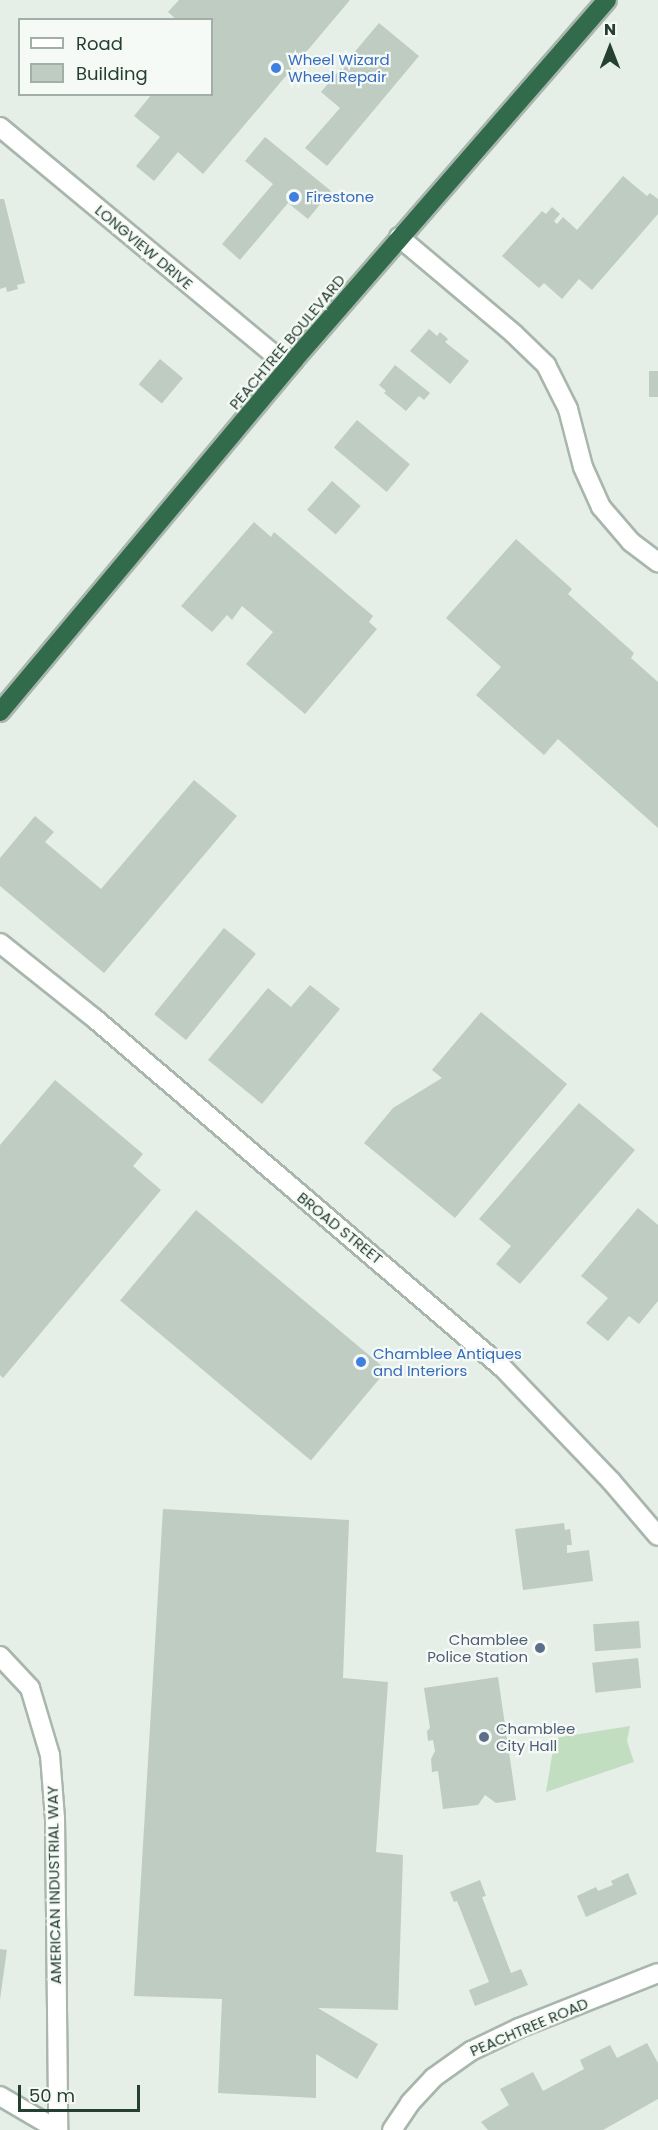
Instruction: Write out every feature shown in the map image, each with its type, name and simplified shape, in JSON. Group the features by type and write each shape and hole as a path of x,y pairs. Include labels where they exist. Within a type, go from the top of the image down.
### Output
{"highway":[{"name":"PEACHTREE BOULEVARD","path":"0,712 246,420 288,366 399,237 493,134 607,0"}],"street":[{"name":"LONGVIEW DRIVE","path":"0,127 288,366"},
{"path":"399,237 514,334 546,365 561,390 583,467 601,507 631,542 658,562"},
{"name":"BROAD STREET","path":"0,943 94,1018 503,1368 611,1481 658,1536"},
{"name":"AMERICAN INDUSTRIAL WAY","path":"0,1656 30,1688 50,1755 54,1818 58,2130"},
{"name":"PEACHTREE ROAD","path":"392,2130 410,2103 433,2078 471,2051 519,2028 658,1973"},
{"path":"0,2096 58,2130"}],"green space":[{"path":"630,1726 627,1741 634,1762 546,1792 555,1738"}],"building":[{"path":"179,0 350,0 203,174 178,152 154,181 136,166 160,137 134,116 150,96 213,96 213,18 175,18 168,12"},
{"path":"379,23 419,56 327,166 305,148 340,108 321,92"},
{"name":"Firestone","path":"265,137 331,191 308,219 288,203 240,260 222,244 273,184 245,161"},
{"path":"623,176 647,196 650,193 658,199 658,214 592,290 579,279 562,299 544,283 539,288 502,256 542,211 546,214 552,207 560,214 554,221 557,224 563,217 577,230"},
{"path":"0,199 4,199 25,283 17,285 18,289 7,292 6,287 0,289"},
{"path":"429,329 437,336 440,332 448,339 445,342 469,361 450,384 410,351"},
{"path":"160,359 183,378 162,404 139,384"},
{"path":"395,365 430,393 424,400 419,396 406,411 384,393 386,391 379,385"},
{"path":"649,371 658,371 658,397 649,397"},
{"path":"357,420 410,464 387,492 334,448"},
{"path":"332,481 361,506 336,535 307,510"},
{"path":"254,522 271,537 274,532 373,616 369,622 377,629 305,714 246,664 273,632 242,606 232,620 227,615 212,632 181,606"},
{"path":"516,539 572,589 568,594 634,653 631,658 658,682 658,828 558,739 544,755 476,695 501,667 446,618"},
{"path":"194,780 237,816 104,973 0,886 0,858 35,816 54,832 45,842 101,889"},
{"path":"224,928 256,954 186,1040 154,1014"},
{"path":"310,985 340,1009 262,1104 208,1060 268,988 291,1007"},
{"path":"481,1012 567,1084 455,1218 364,1143 393,1108 442,1078 432,1070"},
{"path":"55,1080 143,1154 133,1166 161,1190 3,1378 0,1375 0,1145"},
{"path":"579,1103 635,1150 520,1284 496,1264 511,1246 479,1219"},
{"path":"638,1208 658,1225 658,1301 639,1324 629,1316 608,1341 586,1323 608,1298 581,1276"},
{"path":"196,1210 387,1370 311,1460 120,1300"},
{"path":"163,1509 349,1520 343,1678 388,1682 376,1852 403,1855 398,2010 318,2008 378,2044 357,2079 316,2054 316,2098 218,2093 222,1999 134,1996"},
{"path":"564,1523 565,1530 570,1529 572,1545 567,1545 567,1553 589,1550 593,1581 523,1590 515,1529"},
{"path":"639,1621 641,1648 595,1651 593,1624"},
{"path":"638,1658 641,1688 595,1693 592,1663"},
{"path":"498,1677 516,1800 496,1803 485,1795 478,1805 443,1809 438,1771 432,1772 431,1759 435,1751 433,1740 428,1741 427,1731 430,1728 424,1688"},
{"path":"628,1873 637,1894 586,1917 577,1896 596,1887 598,1891 613,1885 611,1881"},
{"path":"480,1880 486,1896 482,1897 511,1973 521,1969 528,1985 475,2006 469,1990 489,1982 457,1901 454,1902 450,1892"},
{"path":"0,1949 7,1950 0,1999"},
{"path":"647,2043 658,2063 658,2099 603,2130 488,2130 481,2122 509,2105 500,2089 533,2072 543,2091 584,2069 580,2060 610,2045 617,2058"}],"place":[{"name":"Wheel Wizard Wheel Repair","path":"276,68"},
{"name":"Firestone","path":"294,197"},
{"name":"Chamblee Antiques and Interiors","path":"361,1362"},
{"name":"Chamblee Police Station","path":"540,1648"},
{"name":"Chamblee City Hall","path":"484,1737"}]}
